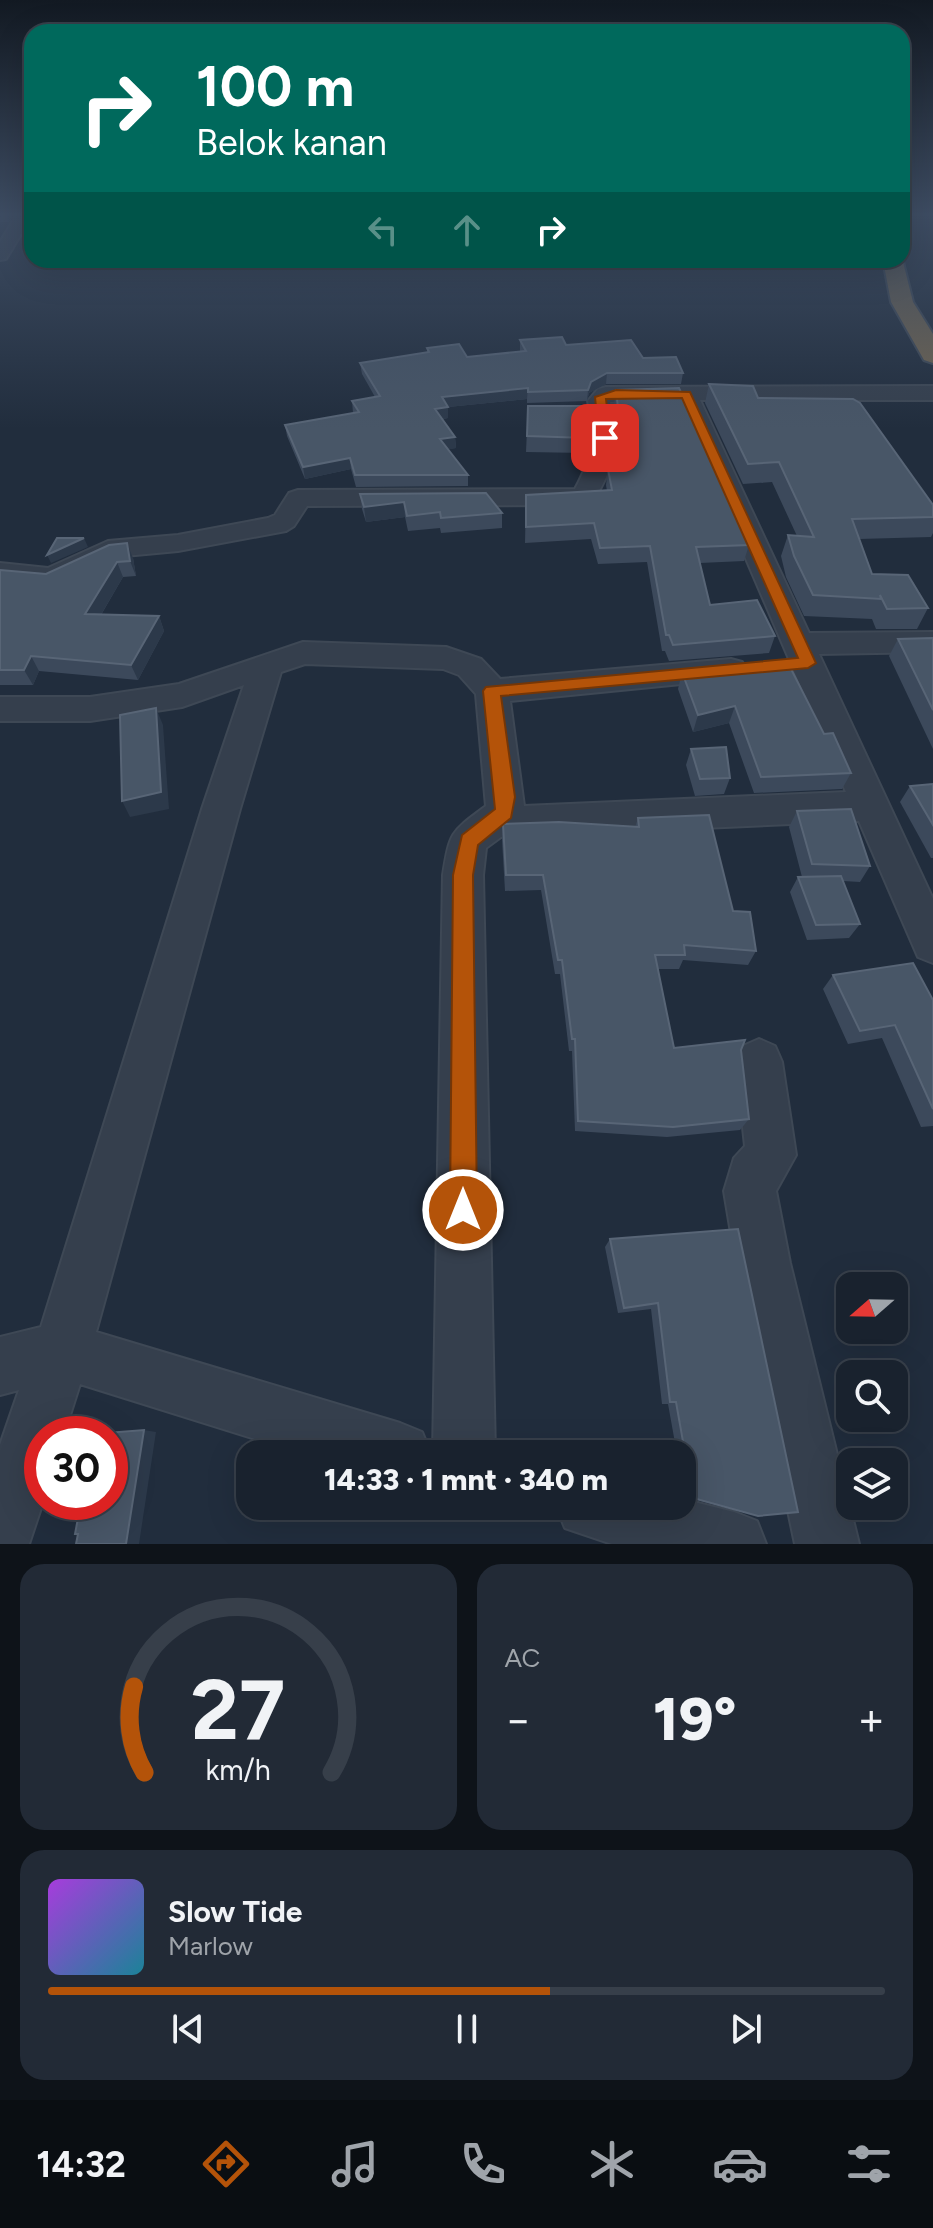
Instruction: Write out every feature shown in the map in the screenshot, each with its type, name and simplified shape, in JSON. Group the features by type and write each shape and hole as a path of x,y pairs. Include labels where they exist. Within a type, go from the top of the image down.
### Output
{"highway":[{"path":"898,285 902,302 931,350"}],"street":[{"path":"0,572 52,577 108,549 178,543 276,525 285,520 298,498 584,495 603,452 605,438 599,401 606,394 933,393"},
{"path":"686,394 786,660 871,806 933,944"},
{"path":"574,411 602,411"},
{"path":"492,691 933,642"},
{"path":"0,709 90,709 182,695 303,653 446,658 470,667 492,691 506,797 504,813 468,841 463,875 464,1440"},
{"path":"0,1536 62,1350 221,809 266,668"},
{"path":"493,822 871,806"},
{"path":"759,1062 772,1142 771,1155 752,1176 750,1191 763,1263 827,1544"},
{"path":"0,1366 62,1350 354,1440"},
{"path":"641,1520 734,1544"}],"building":[{"path":"562,337 566,345 631,340 643,358 676,357 683,373 607,373 591,382 588,390 528,392 528,388 442,397 448,407 435,409 455,437 440,439 468,475 355,475 350,458 303,467 285,425 359,412 352,401 380,396 360,363 459,344 467,357 526,351 520,340"},
{"path":"709,384 753,386 758,398 853,399 860,403 933,505 933,517 852,519 872,574 908,575 928,608 887,609 880,595 881,599 813,595 794,556 788,535 814,537 779,462 748,464"},
{"path":"679,388 749,545 696,547 710,605 757,600 775,636 673,645 669,635 666,635 650,546 600,548 594,523 526,527 526,495 612,490 608,469 620,426 616,390"},
{"path":"528,406 590,406 587,438 527,436"},
{"path":"486,493 502,513 441,518 440,512 407,516 404,502 364,507 360,494"},
{"path":"57,538 84,538 47,555"},
{"path":"127,543 130,561 117,562 85,614 159,616 131,665 31,656 24,670 0,670 0,570 46,574 109,545"},
{"path":"933,638 933,710 898,639"},
{"path":"788,663 824,734 833,733 851,773 761,777 735,706 698,715 682,672"},
{"path":"156,708 161,792 122,801 120,715"},
{"path":"726,747 730,778 700,779 691,749"},
{"path":"933,784 933,825 910,786"},
{"path":"851,809 870,866 812,864 797,811"},
{"path":"709,815 733,911 750,912 756,951 684,945 685,955 655,955 674,1048 745,1040 741,1050 749,1119 673,1127 578,1121 575,1039 572,1039 562,960 558,960 543,875 506,875 503,824 559,822 639,827 638,818"},
{"path":"841,876 860,924 816,925 798,877"},
{"path":"913,963 933,1000 933,1109 895,1025 860,1031 833,975"},
{"path":"738,1229 798,1512 758,1516 696,1499 696,1440 683,1440 676,1402 670,1402 658,1303 624,1308 610,1239"},
{"path":"144,1430 126,1544 76,1544 78,1520 128,1520 128,1431"}],"route":[{"path":"463,1210 463,875 468,841 504,813 506,797 492,691 808,663 686,394 616,393 600,397 605,438"}]}
